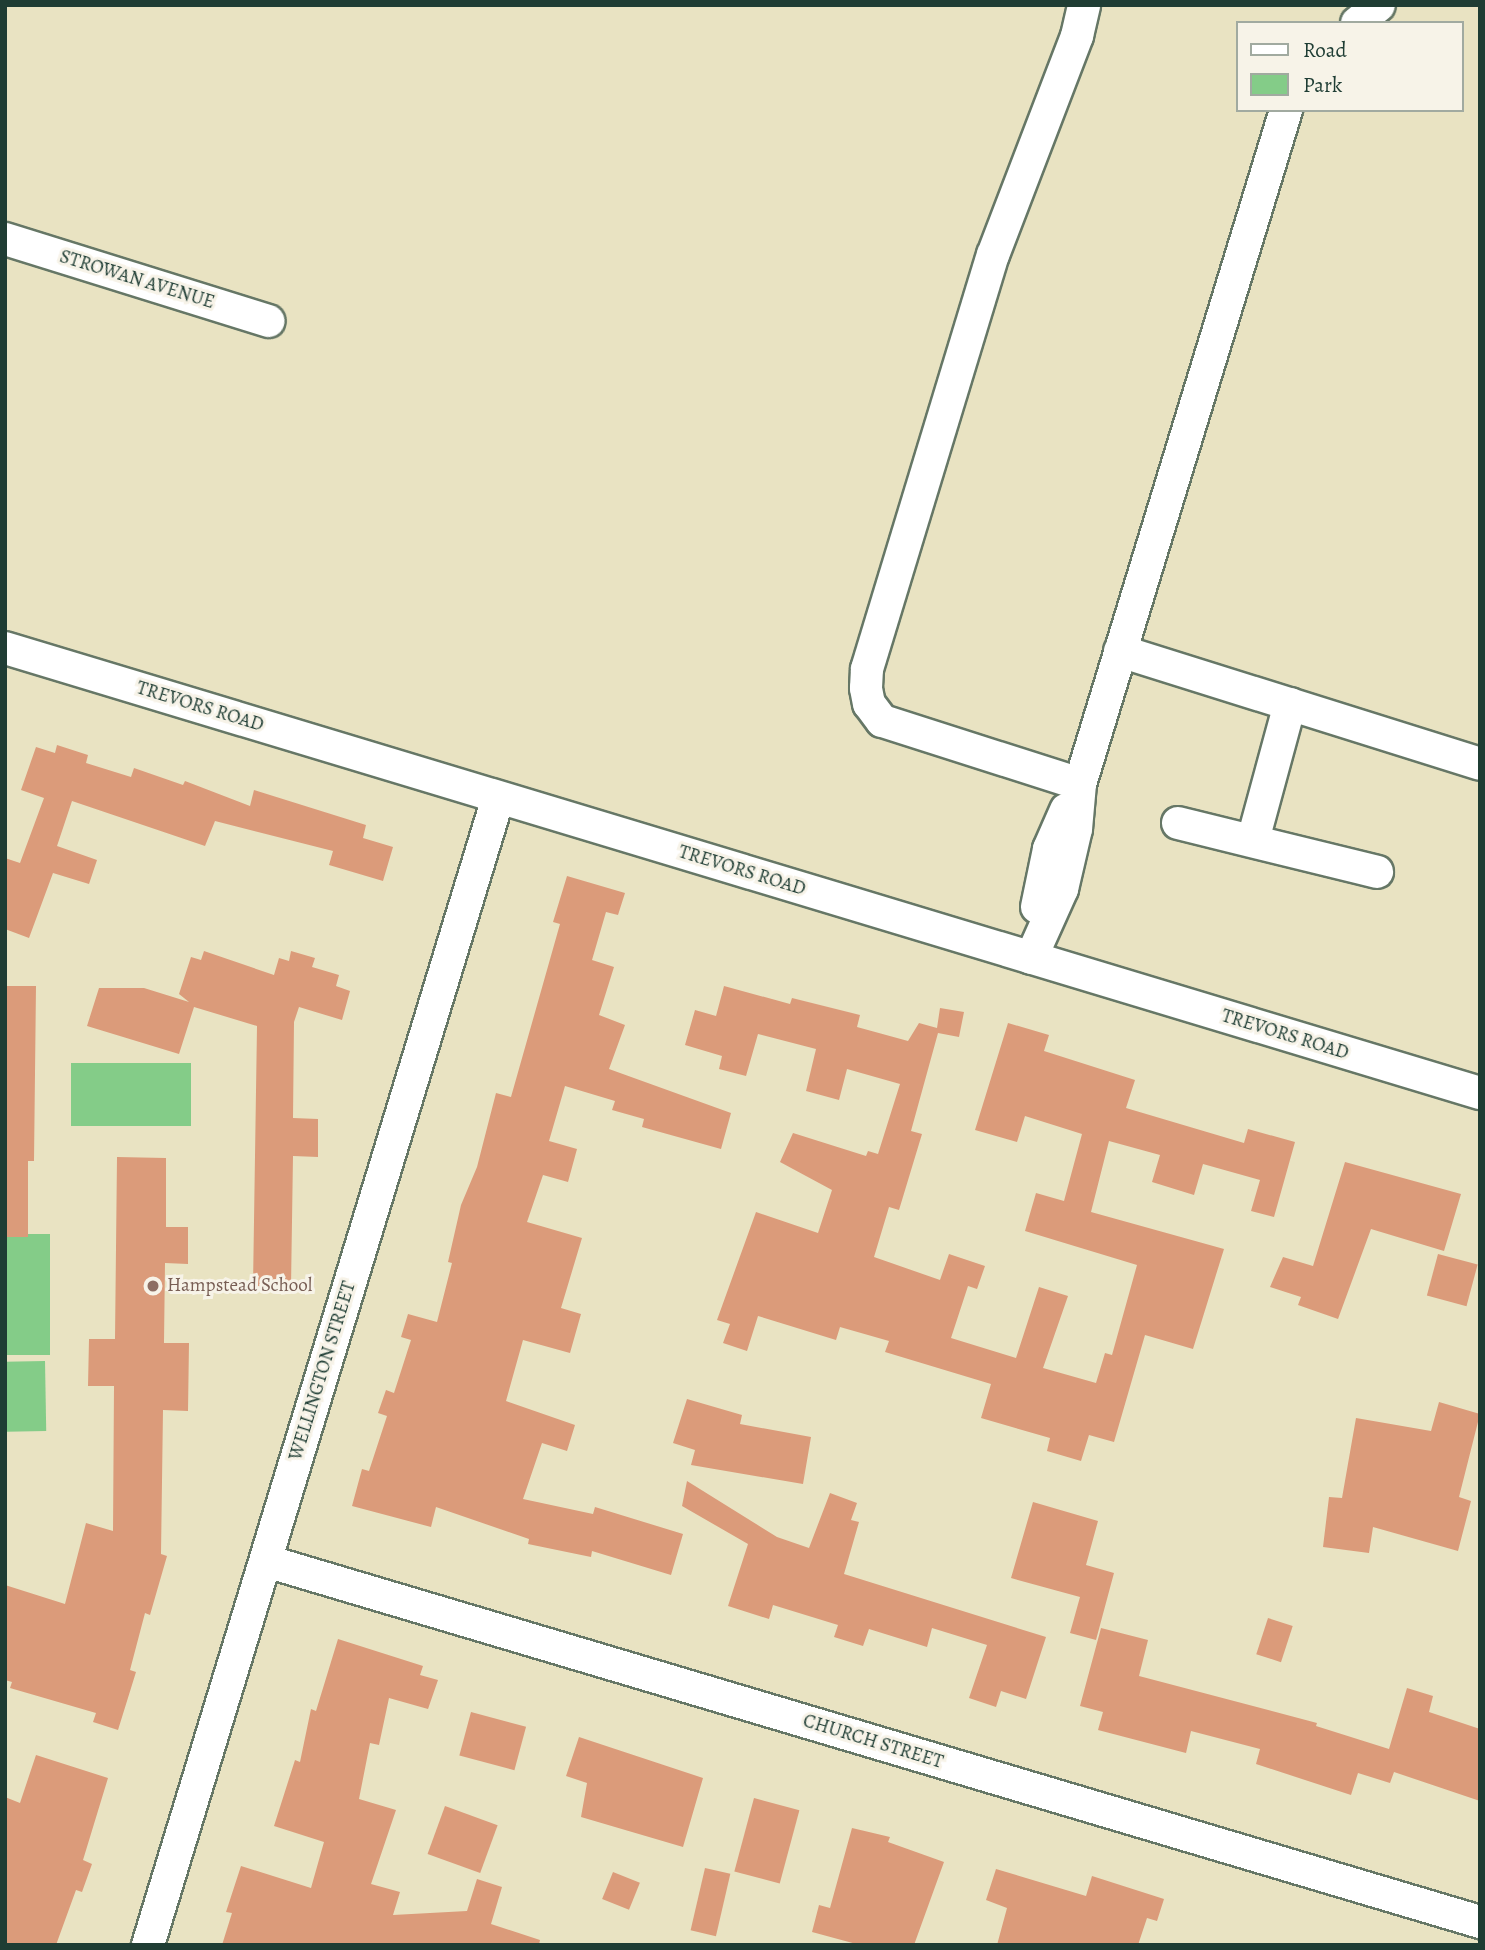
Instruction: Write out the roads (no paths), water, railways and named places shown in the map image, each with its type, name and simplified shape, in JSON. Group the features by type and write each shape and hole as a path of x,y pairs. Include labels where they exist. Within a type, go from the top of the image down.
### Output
{"street":[{"path":"1080,784 882,721 869,704 866,688 867,669 993,254 1077,36 1084,5"},
{"path":"1359,21 1379,5"},
{"path":"1031,958 1049,849 1080,784 1285,112"},
{"name":"STROWAN AVENUE","path":"5,239 269,321"},
{"name":"TREVORS ROAD","path":"5,648 1480,1093"},
{"path":"1120,651 1480,764"},
{"path":"1254,840 1290,704"},
{"name":"WELLINGTON STREET","path":"148,1945 498,798"},
{"path":"1178,823 1377,872"},
{"name":"CHURCH STREET","path":"266,1561 1480,1922"}],"place":[{"name":"Hampstead School","path":"153,1286"}]}
